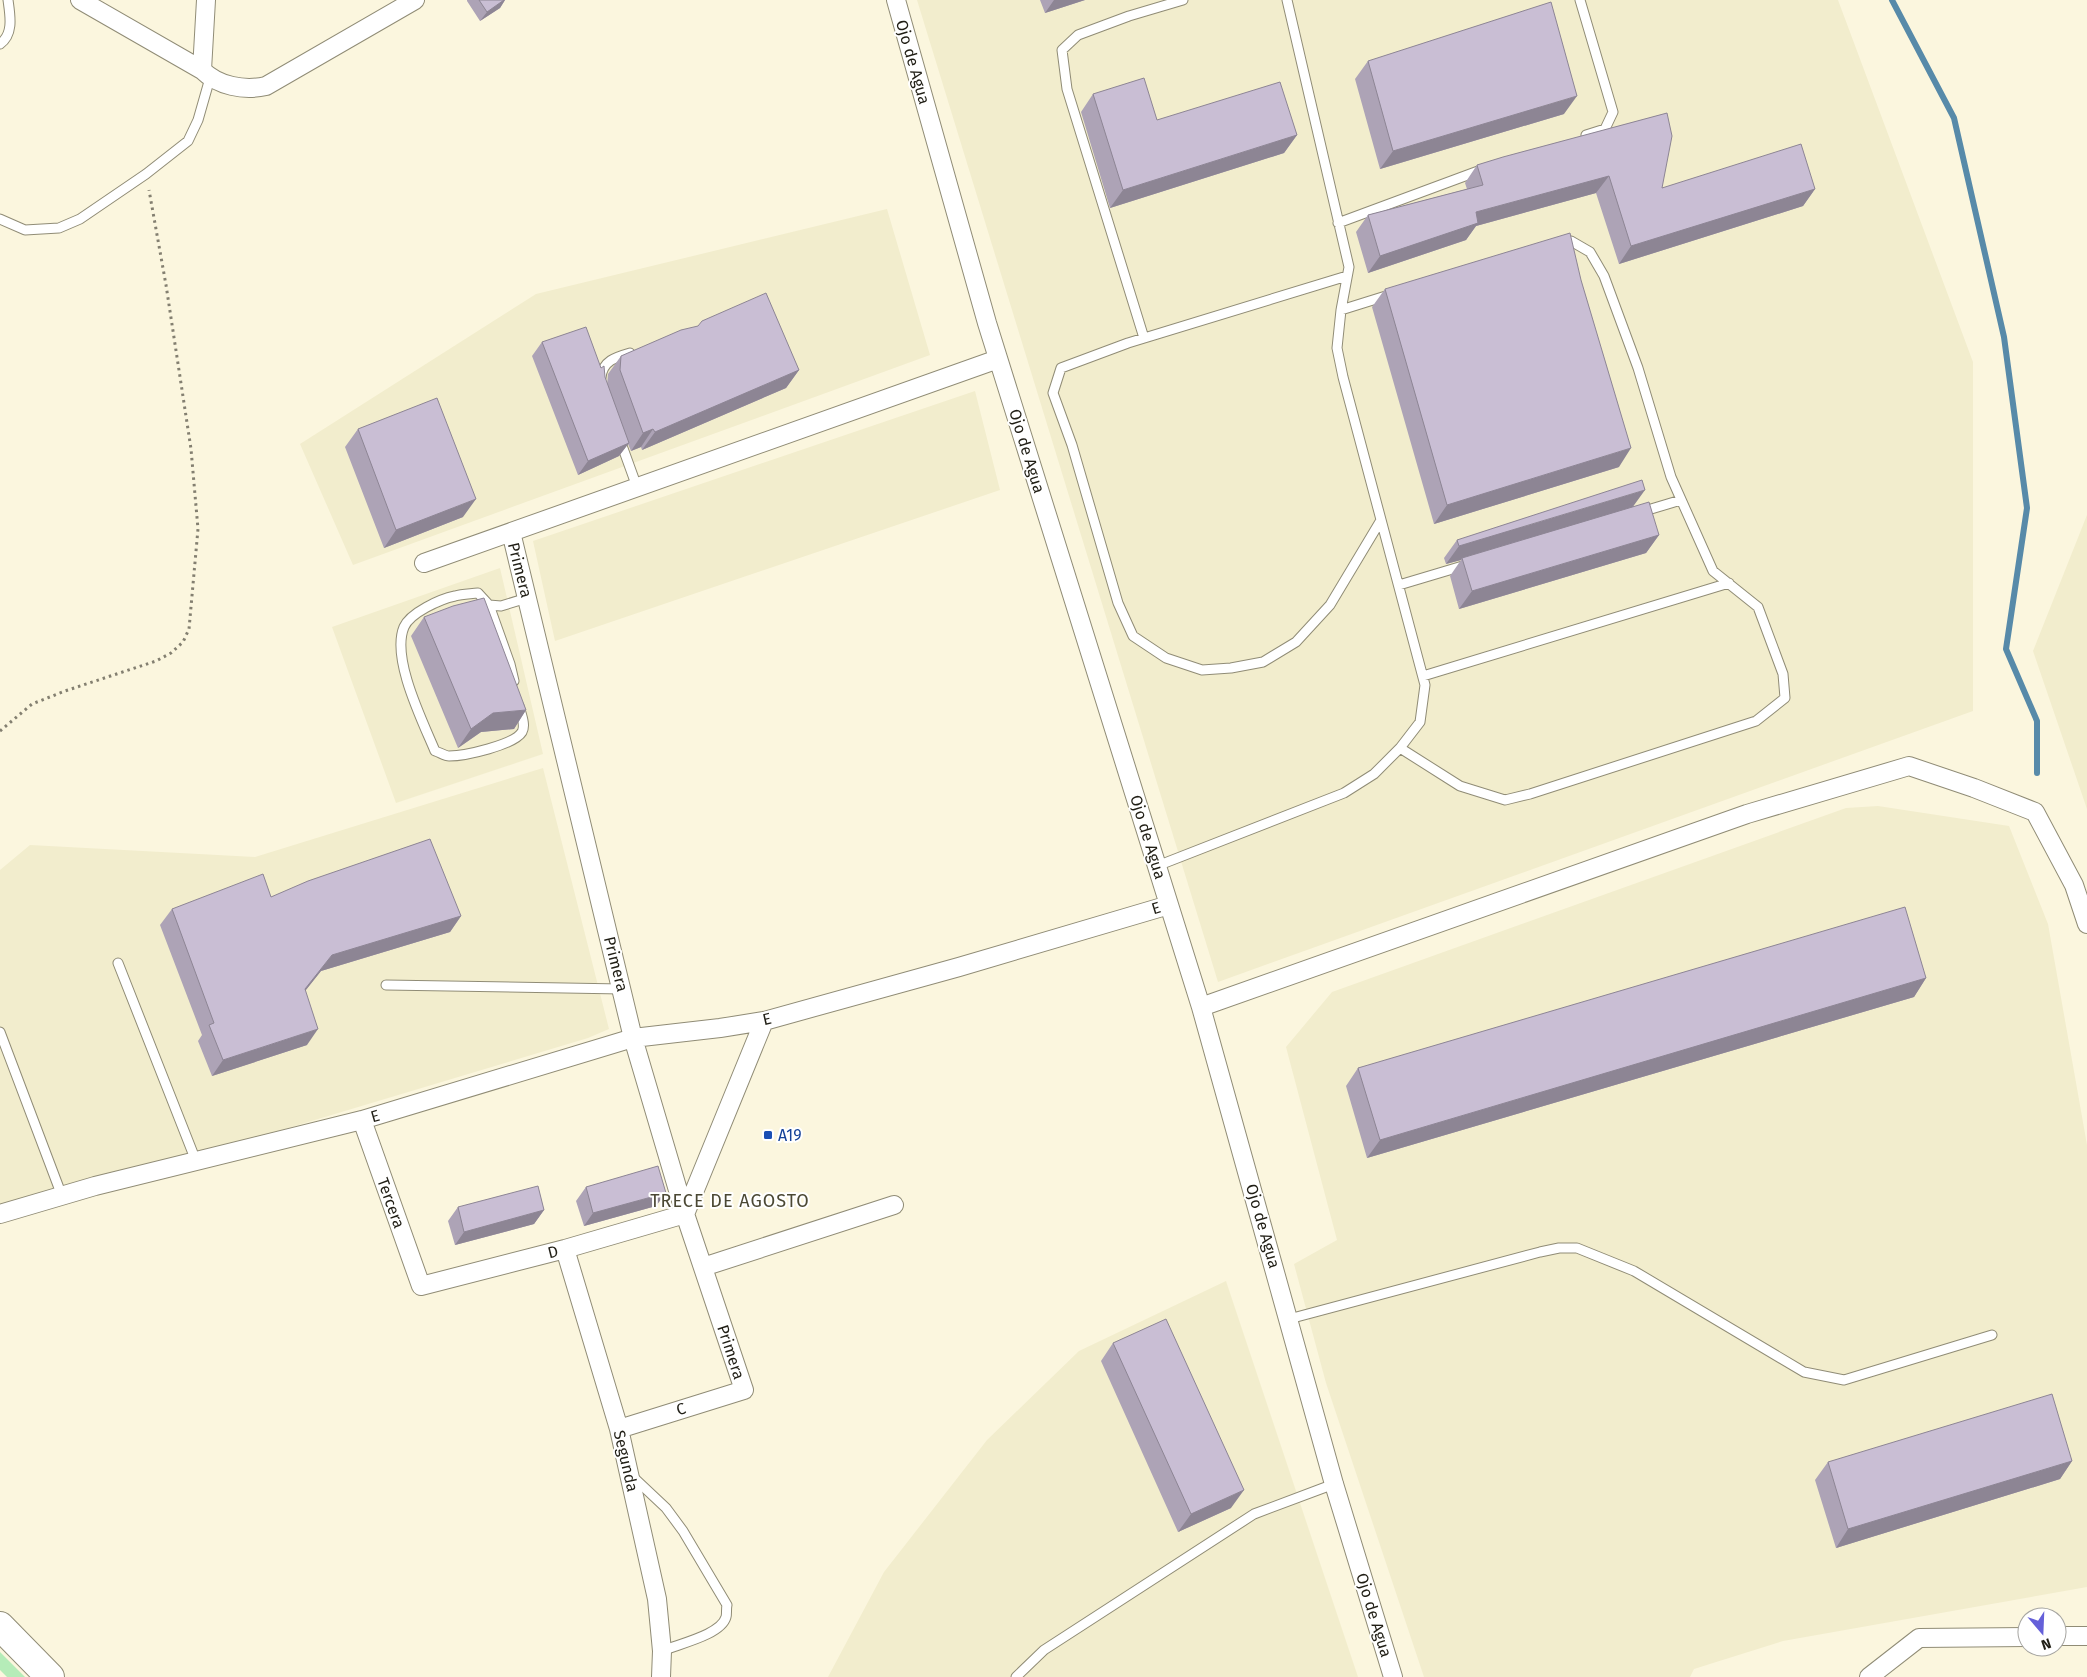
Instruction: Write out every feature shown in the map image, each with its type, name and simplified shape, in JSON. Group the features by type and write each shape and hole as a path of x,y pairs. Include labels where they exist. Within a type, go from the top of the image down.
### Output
{"highway":[{"path":"0,1626 50,1677"}],"street":[{"path":"80,0 206,74 234,86 251,89 266,86 415,0"},
{"path":"206,0 206,74"},
{"name":"Ojo de Agua","path":"896,0 998,359 1201,1007 1334,1484 1393,1677"},
{"path":"424,563 998,359"},
{"name":"Primera","path":"510,532 633,1038 685,1214 744,1390"},
{"path":"1201,1007 1747,814 1909,766 1974,788 2035,812 2074,885 2087,924"},
{"name":"E","path":"0,1214 196,1161 362,1120 633,1038 720,1028 764,1020 958,967 1169,905"},
{"path":"685,1214 764,1020"},
{"name":"Tercera","path":"362,1120 421,1286"},
{"path":"703,1267 894,1204"},
{"name":"D","path":"421,1286 565,1249 685,1214"},
{"name":"Segunda","path":"565,1249 619,1428 657,1599 662,1650 661,1677"},
{"name":"C","path":"619,1428 744,1390"},
{"path":"2067,1636 2087,1636"},
{"path":"1869,1677 1888,1669 1919,1638 2017,1637"}],"lane":[{"path":"0,44 8,35 10,20 8,0"},
{"path":"1144,338 1067,89 1062,50 1078,35 1130,16 1183,0"},
{"path":"1157,866 1344,793 1374,774 1400,748 1420,722 1425,686 1423,676 1343,377 1337,348 1341,310 1349,267 1288,0"},
{"path":"1580,0 1613,112 1605,129 1580,137"},
{"path":"0,219 24,230 59,228 80,219 146,174 188,141 198,120 206,74"},
{"path":"1338,223 1491,167"},
{"path":"1400,748 1460,786 1505,800 1530,794 1756,721 1784,698 1783,674 1758,607 1713,571 1671,477 1638,368 1604,276 1590,252 1571,241 1556,244"},
{"path":"1347,276 1144,338 1061,368 1053,393 1072,445 1118,603 1133,636 1166,658 1202,670 1263,662 1296,642 1330,606 1381,520"},
{"path":"1341,310 1398,292"},
{"path":"601,389 601,375 604,366 615,358 640,350"},
{"path":"616,428 637,487"},
{"path":"1634,514 1681,500"},
{"path":"1399,585 1474,563"},
{"path":"1423,676 1729,583"},
{"path":"489,605 510,664 524,723 523,731 515,740 481,750 448,756 435,750 413,697 399,651 404,626 413,614 454,596 478,593 489,605 501,606 526,598"},
{"path":"118,963 196,1161"},
{"path":"386,985 622,989"},
{"path":"0,1032 62,1196"},
{"path":"1289,1319 1540,1252 1559,1248 1577,1248 1634,1271 1804,1372 1844,1380 1992,1336"},
{"path":"628,1472 666,1508 683,1531 727,1605 726,1617 721,1626 713,1632 662,1650"},
{"path":"1016,1677 1044,1650 1254,1514 1334,1484"}],"path":[{"path":"0,732 32,704 171,653 183,642 189,629 198,529 192,458 166,284 146,174"}],"shaded area":[{"path":"917,0 1838,0 1973,362 1973,711 1218,982"},
{"path":"887,209 930,355 353,565 300,444 536,294"},
{"path":"975,391 1000,490 555,641 533,541"},
{"path":"2087,515 2087,809 2033,651"},
{"path":"500,568 543,754 396,803 332,627"},
{"path":"543,768 609,1029 588,1038 62,1196 0,1208 0,870 30,845 255,857"},
{"path":"1878,806 2009,826 2048,924 2087,1145 2087,1587 1783,1641 1694,1669 1690,1677 1424,1677 1326,1383 1294,1264 1337,1240 1286,1047 1332,992 1846,808"},
{"path":"1226,1281 1358,1677 828,1677 884,1572 987,1440 1079,1351"}],"green space":[{"path":"0,1652 25,1677 7,1677 0,1670"}],"building":[{"path":"479,0 504,0 487,12"},
{"path":"1551,2 1577,96 1393,151 1368,61"},
{"path":"1144,78 1157,120 1280,82 1297,135 1123,190 1093,94"},
{"path":"1667,113 1672,136 1662,188 1801,144 1815,189 1631,246 1609,176 1476,212 1478,223 1380,256 1368,215 1483,185 1477,165"},
{"path":"1570,233 1581,280 1631,448 1447,505 1385,289"},
{"path":"766,293 799,370 655,432 653,429 643,433 620,370 621,356 681,330 698,326 702,321"},
{"path":"586,327 601,368 604,366 605,377 629,443 588,461 542,342"},
{"path":"437,398 476,499 396,530 358,429"},
{"path":"1642,480 1645,490 1459,546 1457,540"},
{"path":"1649,502 1659,535 1472,591 1462,558"},
{"path":"484,598 526,710 493,713 471,729 424,617 453,606"},
{"path":"430,839 461,916 332,955 305,989 318,1029 223,1060 209,1025 214,1023 172,909 263,874 271,897 308,881"},
{"path":"1905,907 1926,978 1380,1140 1358,1068"},
{"path":"658,1166 666,1193 593,1213 586,1187"},
{"path":"538,1186 544,1210 464,1232 458,1207"},
{"path":"1166,1319 1244,1490 1191,1514 1113,1343"},
{"path":"2052,1394 2072,1461 1848,1529 1828,1462"}],"waterway":[{"path":"1892,0 1954,118 2004,337 2027,508 2006,649 2037,721 2037,773"}],"place":[{"name":"A19","path":"768,1135"}],"district":[{"name":"TRECE DE AGOSTO","path":"730,1201"}]}
